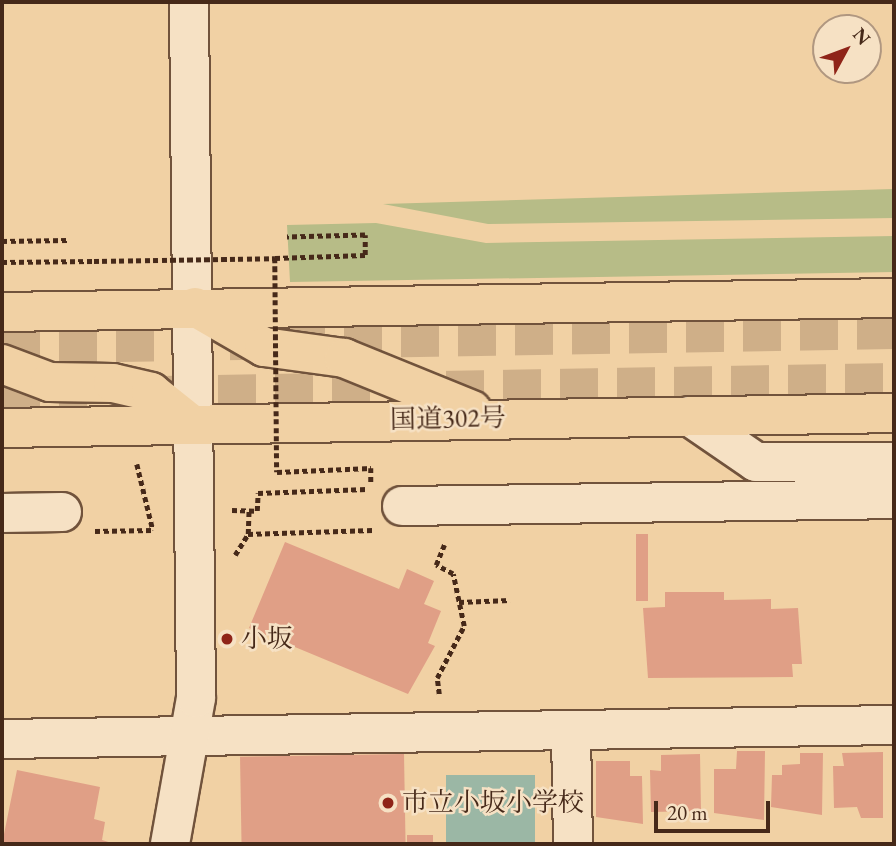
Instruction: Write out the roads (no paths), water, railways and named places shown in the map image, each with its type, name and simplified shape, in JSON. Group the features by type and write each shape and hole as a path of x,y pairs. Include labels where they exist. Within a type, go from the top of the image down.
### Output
{"highway":[{"path":"2,312 894,298"},
{"path":"195,307 264,347 344,358 491,417"},
{"path":"2,364 50,382 113,383 150,393 191,425"},
{"name":"国道302号","path":"2,428 491,417 894,413"}],"street":[{"path":"170,844 191,734 198,517 191,425 195,307 189,2"},
{"path":"689,416 756,462 894,462"},
{"path":"402,506 894,499"},
{"path":"2,513 62,512"},
{"path":"2,739 894,725"},
{"path":"571,731 573,844"}],"tunnel":[{"path":"2,345 894,330"},
{"path":"161,395 894,382"},
{"path":"2,398 87,396"}],"place":[{"name":"小坂","path":"227,639"},
{"name":"市立小坂小学校","path":"388,803"}]}
